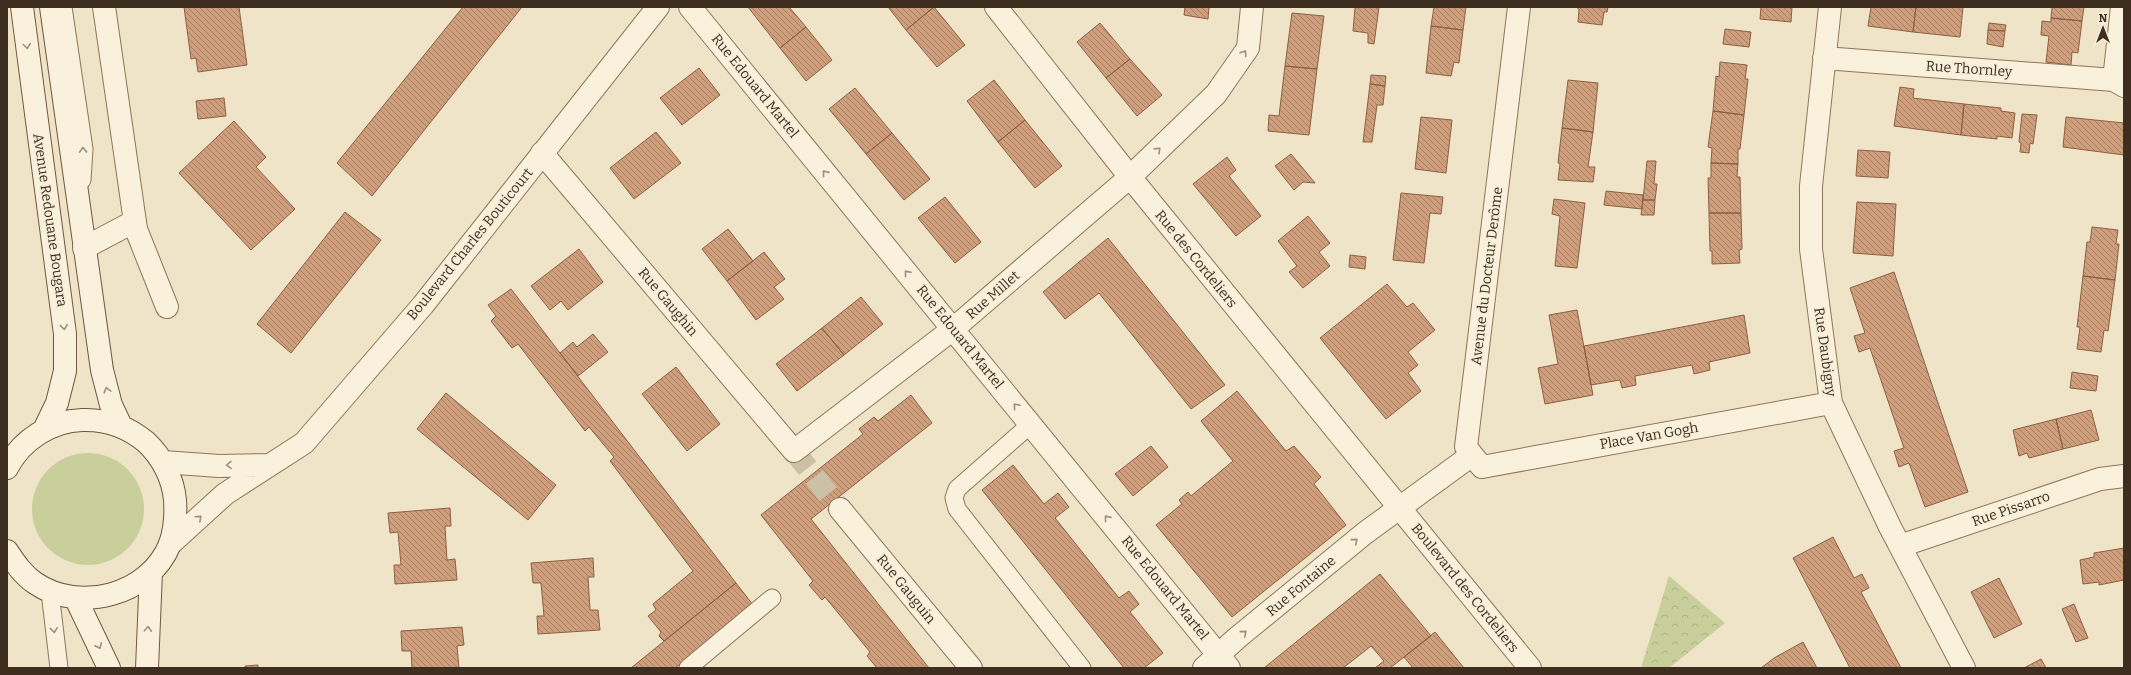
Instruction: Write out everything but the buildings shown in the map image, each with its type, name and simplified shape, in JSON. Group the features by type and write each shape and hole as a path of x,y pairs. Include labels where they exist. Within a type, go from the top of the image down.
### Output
{"street":[{"name":"Avenue Redouane Bougara","path":"22,7 65,334 65,371 57,403 44,430"},
{"path":"51,7 102,370 111,405 121,426"},
{"path":"104,7 135,221 167,307"},
{"name":"Boulevard Charles Bouticourt","path":"170,544 226,494 268,465 304,443 427,300 658,7"},
{"name":"Rue Edouard Martel","path":"690,7 1031,424 1217,664"},
{"name":"Rue des Cordeliers","path":"996,7 1130,177 1400,507"},
{"name":"Rue Millet","path":"794,451 953,329 1130,177 1216,94 1248,48 1252,7"},
{"name":"Avenue du Docteur Derôme","path":"1472,455 1466,447 1519,7"},
{"name":"Rue Daubigny","path":"1830,7 1811,186 1811,249 1831,403 1868,483 1964,668"},
{"name":"Rue Thornley","path":"1824,58 2119,83 2122,7"},
{"name":"Rue Gaughin","path":"542,153 794,451"},
{"path":"84,248 135,221"},
{"name":"Place Van Gogh","path":"1472,455 1482,467 1831,403"},
{"path":"7,552 14,571 50,592 76,599 104,598 129,588 151,572 162,559 170,544 176,517 174,488 163,462 142,440 121,426 102,421 82,420 63,422 44,430 25,443 8,460"},
{"path":"1400,507 1472,455"},
{"path":"163,462 219,466 268,465"},
{"name":"Rue Pissarro","path":"1900,546 2100,479 2124,476"},
{"name":"Rue Fontaine","path":"1217,664 1365,533 1400,507"},
{"name":"Boulevard des Cordeliers","path":"1400,507 1530,668"},
{"name":"Rue Gauguin","path":"840,509 971,668"},
{"path":"147,668 151,572"},
{"path":"76,599 109,668"}],"lane":[{"path":"63,7 84,149 80,216"},
{"path":"1031,424 957,489 954,498 957,509 1082,668"},
{"path":"50,592 58,668"},
{"path":"688,668 772,598"}],"green space":[{"path":"88,453 110,457 128,469 140,487 144,509 140,531 128,549 110,561 88,565 66,561 48,549 36,531 32,509 36,487 48,469 66,457"},
{"path":"1669,576 1725,623 1669,668 1641,668"}],"tunnel":[{"path":"794,451 840,509"}]}
